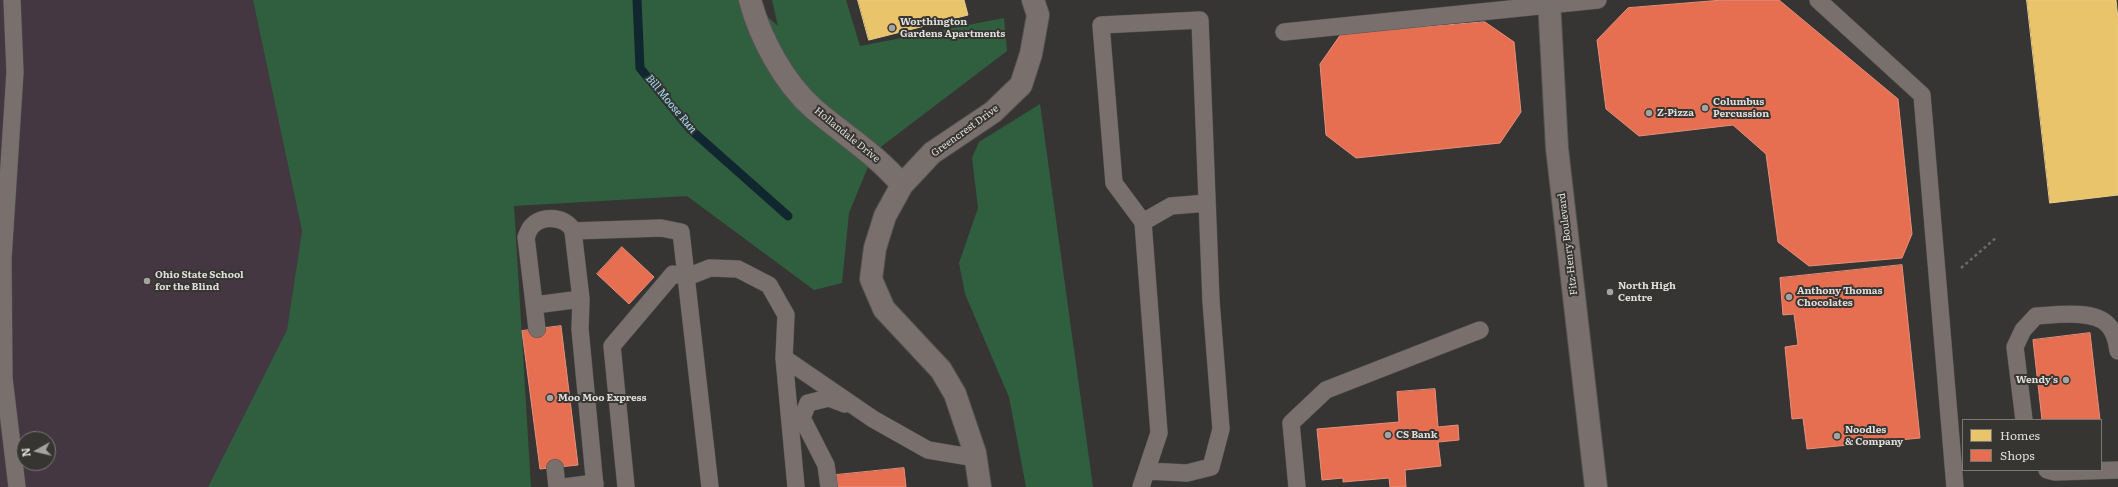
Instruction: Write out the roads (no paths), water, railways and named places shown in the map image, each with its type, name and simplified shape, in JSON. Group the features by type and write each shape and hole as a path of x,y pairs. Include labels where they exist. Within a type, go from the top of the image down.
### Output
{"street":[{"name":"Hollandale Drive","path":"750,0 754,15 783,75 813,108 885,165 902,185"},
{"name":"Greencrest Drive","path":"980,487 976,458 955,394 941,370 884,309 871,279 875,248 885,216 902,185 932,153 993,112 1021,85 1031,54 1038,15 1033,0"},
{"name":"Fitz-Henry Boulevard","path":"1549,2 1557,148 1596,487"}],"lane":[{"path":"12,0 15,72 3,259 4,378 17,487"},
{"path":"1284,32 1549,2 1598,0"},
{"path":"1818,0 1922,95 1955,487"},
{"path":"1142,487 1147,470 1159,433 1144,222 1114,183 1101,25 1200,20 1211,301 1221,430 1211,467 1187,473 1147,470"},
{"path":"1144,222 1171,206 1207,203"},
{"path":"537,329 526,237 532,226 540,221 554,219 564,220 571,225 573,231 581,299 580,329 595,485 564,487"},
{"path":"573,231 661,228 681,232 710,487"},
{"path":"626,487 612,346 673,274 687,276 710,268 738,269 769,286 786,315 784,358 796,487"},
{"path":"535,305 581,299"},
{"path":"2024,419 2015,347 2023,330 2036,316 2066,314 2093,316 2108,324 2117,342 2118,351"},
{"path":"1297,487 1291,423 1326,390 1480,330"},
{"path":"784,358 867,414 928,450 976,458"},
{"path":"829,487 826,465 802,418 808,403 829,398 867,414"},
{"path":"555,468 557,487"},
{"path":"2102,471 2118,470"},
{"path":"2051,471 2086,471"}],"waterway":[{"name":"Bill Moose Run","path":"637,0 640,68 690,129 788,216"}],"place":[{"name":"Worthington Gardens Apartments","path":"892,28"},
{"name":"Columbus Percussion","path":"1705,108"},
{"name":"Z-Pizza","path":"1649,113"},
{"name":"Ohio State School for the Blind","path":"147,281"},
{"name":"North High Centre","path":"1610,292"},
{"name":"Anthony Thomas Chocolates","path":"1789,297"},
{"name":"Wendy's","path":"2066,380"},
{"name":"Moo Moo Express","path":"550,398"},
{"name":"CS Bank","path":"1388,435"},
{"name":"Noodles & Company","path":"1837,436"}]}
